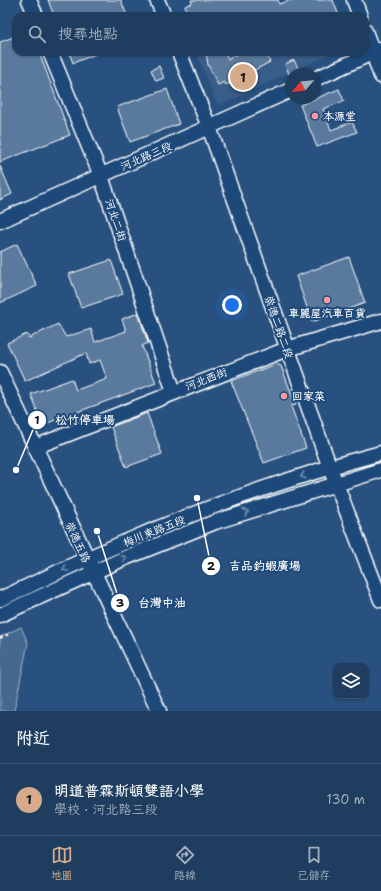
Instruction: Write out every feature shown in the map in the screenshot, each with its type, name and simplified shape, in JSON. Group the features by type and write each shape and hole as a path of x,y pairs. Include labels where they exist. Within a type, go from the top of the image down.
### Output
{"street":[{"path":"29,0 34,12"},
{"path":"157,0 162,12"},
{"path":"354,0 358,12"},
{"path":"369,38 377,51 381,76"},
{"name":"河北二街","path":"52,56 101,176 174,392"},
{"name":"崇德二路二段","path":"181,56 208,127 330,468 381,600"},
{"path":"321,76 366,56"},
{"name":"河北路三段","path":"0,221 285,93"},
{"name":"河北西街","path":"35,447 287,349 381,321"},
{"name":"崇德五路","path":"0,372 86,559 159,711"},
{"name":"梅川東路五段","path":"0,599 86,559 211,508 330,468 381,453"},
{"name":"梅川東路五段","path":"0,616 125,558 215,522 381,470"}],"path":[{"path":"0,638 9,634"}],"shaded area":[{"path":"198,56 325,56 300,68 285,68 285,75 221,105 216,102"},
{"path":"21,627 28,643 14,711 0,711 0,637"}],"building":[{"path":"48,0 121,0 126,12 52,12"},
{"path":"191,0 278,0 279,4 291,0 333,0 338,12 187,12 185,6 192,3"},
{"path":"12,38 12,56 40,56 70,135 0,162 0,42"},
{"path":"70,56 91,56 73,63"},
{"path":"207,56 227,56 227,59 233,56 267,56 270,62 226,85 224,82 218,85 208,65"},
{"path":"294,60 298,68 287,68 285,64"},
{"path":"159,66 164,78 156,81 151,70"},
{"path":"167,89 179,124 130,142 117,107"},
{"name":"本源堂","path":"339,89 344,101 323,109 331,130 352,122 357,132 317,147 300,105 321,104 321,96"},
{"path":"0,166 12,194 0,200"},
{"path":"17,244 37,286 0,303 0,252"},
{"path":"349,257 365,303 312,322 296,276"},
{"path":"111,260 123,294 81,308 69,274"},
{"path":"138,313 148,343 142,346 156,383 42,425 31,394 72,379 76,390 107,379 100,360 89,364 86,353 25,381 7,343 27,334 29,338 58,324 66,337 91,329 95,342 126,331 122,319"},
{"path":"276,364 281,366 296,405 291,406 306,448 264,463 231,381"},
{"path":"147,413 162,454 126,467 111,427"}],"place":[{"name":"明道普霖斯頓雙語小學","path":"243,77"},
{"name":"本源堂","path":"315,116"},
{"name":"車麗屋汽車百貨","path":"327,300"},
{"name":"回家菜","path":"284,396"},
{"name":"松竹停車場","path":"16,470"},
{"name":"吉品釣蝦廣場","path":"197,498"},
{"name":"台灣中油","path":"97,531"}]}
